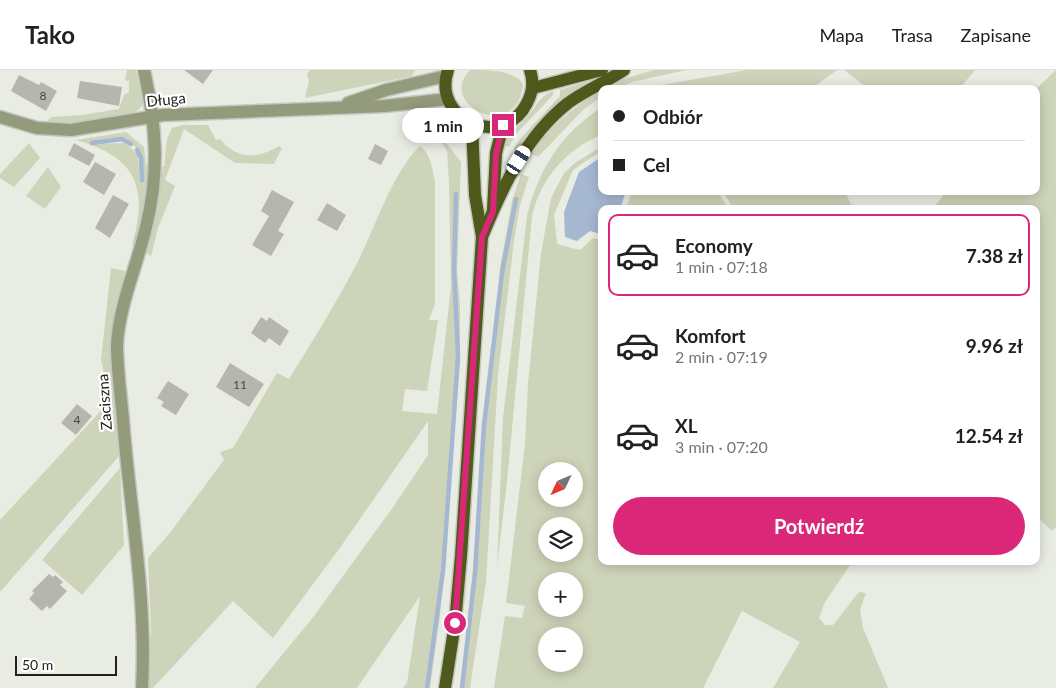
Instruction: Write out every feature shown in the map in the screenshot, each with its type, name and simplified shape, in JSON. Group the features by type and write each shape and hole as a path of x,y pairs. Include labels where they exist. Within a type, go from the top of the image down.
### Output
{"main road":[{"path":"447,73 448,99 454,110 472,124 482,127 503,125 515,119 524,110 533,88 530,70"},
{"path":"533,88 602,70"},
{"path":"482,237 519,160 543,126 582,93 624,70"},
{"path":"445,688 455,623 461,556 482,237 475,194 472,124"},
{"path":"493,212 496,154 503,125"}],"street":[{"name":"Zaciszna","path":"142,688 143,622 117,344 121,317 151,202 156,150 154,116 144,70"},
{"name":"Długa","path":"337,107 386,90 447,73"},
{"name":"Długa","path":"0,117 36,128 72,130 154,116 386,106 448,99"}],"green space":[{"path":"127,70 136,70 139,84 143,84 144,101 142,106 136,111 125,116 98,121 47,122 51,117 82,115 119,109 124,95 129,92 129,81 125,80"},
{"path":"310,70 415,70 412,76 305,98 309,81 307,74"},
{"path":"470,70 501,72 515,76 523,85 517,103 507,112 494,115 481,113 470,106 463,95 462,83"},
{"path":"654,70 686,70 626,85 610,85 620,80"},
{"path":"747,70 837,70 816,85 662,85"},
{"path":"844,70 975,70 962,85 864,85"},
{"path":"1056,70 1056,527 1052,531 1040,520 1040,205 935,205 944,195 1040,195 1040,85"},
{"path":"589,81 558,105 518,150 514,149 520,139 560,96 560,90"},
{"path":"553,91 553,95 516,134 509,147 504,146 511,133 541,99"},
{"path":"598,91 598,99 584,109 538,157 529,153 563,118"},
{"path":"423,110 438,110 460,141"},
{"path":"598,110 598,136 576,149 556,167 542,190 532,216 507,482 497,567 503,418 527,216 538,184 553,154 574,129"},
{"path":"184,125 208,125 216,140 220,139 233,151 241,154 256,155 279,146 282,148 274,164 235,163 184,129 165,180 175,186 158,228 151,256 145,252 160,167 164,167 167,139 172,128"},
{"path":"425,125 447,144 461,162 457,270 460,305 460,361 440,616 430,688 403,688 407,683 420,596 357,688 255,688 314,616 391,510 428,455 428,421 342,545 273,638 233,601 153,688 148,688 151,629 148,558 169,534 224,460 220,452 233,448 277,373 289,379 355,267 400,172 420,146 429,157 435,181 435,304 429,320 438,320 427,391 405,389 402,411 437,414 451,286 449,184 447,150 441,142 422,126"},
{"path":"126,132 144,147 146,165 150,165 148,190 136,247 132,246 139,207 138,191 133,177 125,165 112,155 76,140","holes":["111,138 126,138 136,147 141,156 144,180 140,180 138,155 126,143 92,144 93,142"]},
{"path":"29,143 40,158 14,187 0,178 0,174"},
{"path":"598,149 598,153 573,170 554,215 557,244 580,250 593,238 598,239 598,565 850,565 825,602 819,618 825,625 833,625 859,592 866,593 860,610 863,628 888,688 773,688 800,642 742,611 703,688 494,688 505,616 522,618 525,606 506,603 525,444 528,384 541,253 551,198 564,173 576,162"},
{"path":"48,167 61,187 45,209 26,196"},
{"path":"521,174 529,177 520,205 514,241 498,375 486,582 470,688 461,688 475,550 482,426 497,323 500,267 512,201"},
{"path":"631,195 720,195 726,205 627,205"},
{"path":"725,195 847,195 851,205 731,205"},
{"path":"111,268 125,271 113,336 120,455 0,592 0,520 108,403 109,396 101,360"},
{"path":"120,468 124,545 82,595 42,560"}],"water":[{"path":"598,159 598,195 625,195 621,205 598,205 598,233 590,231 577,241 565,237 564,212 579,172"}],"building":[{"path":"184,70 213,70 203,84"},
{"path":"19,75 39,85 41,82 57,91 46,111 11,91"},
{"path":"80,81 122,87 119,106 77,98"},
{"path":"74,143 95,155 89,166 68,155"},
{"path":"375,144 388,151 381,165 368,159"},
{"path":"95,162 116,174 104,195 83,182"},
{"path":"272,190 294,202 278,231 284,234 271,256 252,245 269,216 261,211"},
{"path":"113,195 129,204 110,238 95,228"},
{"path":"327,203 346,215 337,231 317,220"},
{"path":"261,317 267,321 269,317 289,331 280,346 269,338 265,343 251,333"},
{"path":"230,363 264,384 249,407 216,387"},
{"path":"168,381 189,394 176,415 161,406 164,402 157,398"},
{"path":"77,404 92,416 76,435 61,423"},
{"path":"49,574 53,577 55,575 63,582 60,585 67,591 50,609 47,606 42,611 29,599 34,593 32,591"}],"waterway":[{"path":"92,143 122,139 131,144"},
{"path":"137,150 141,158 142,180"},
{"path":"427,688 443,571 458,357 454,269 456,194"},
{"path":"462,688 475,573 484,425 502,273 516,199"}],"route":[{"path":"455,623 482,237 493,212 492,188 496,154 503,125"}]}
